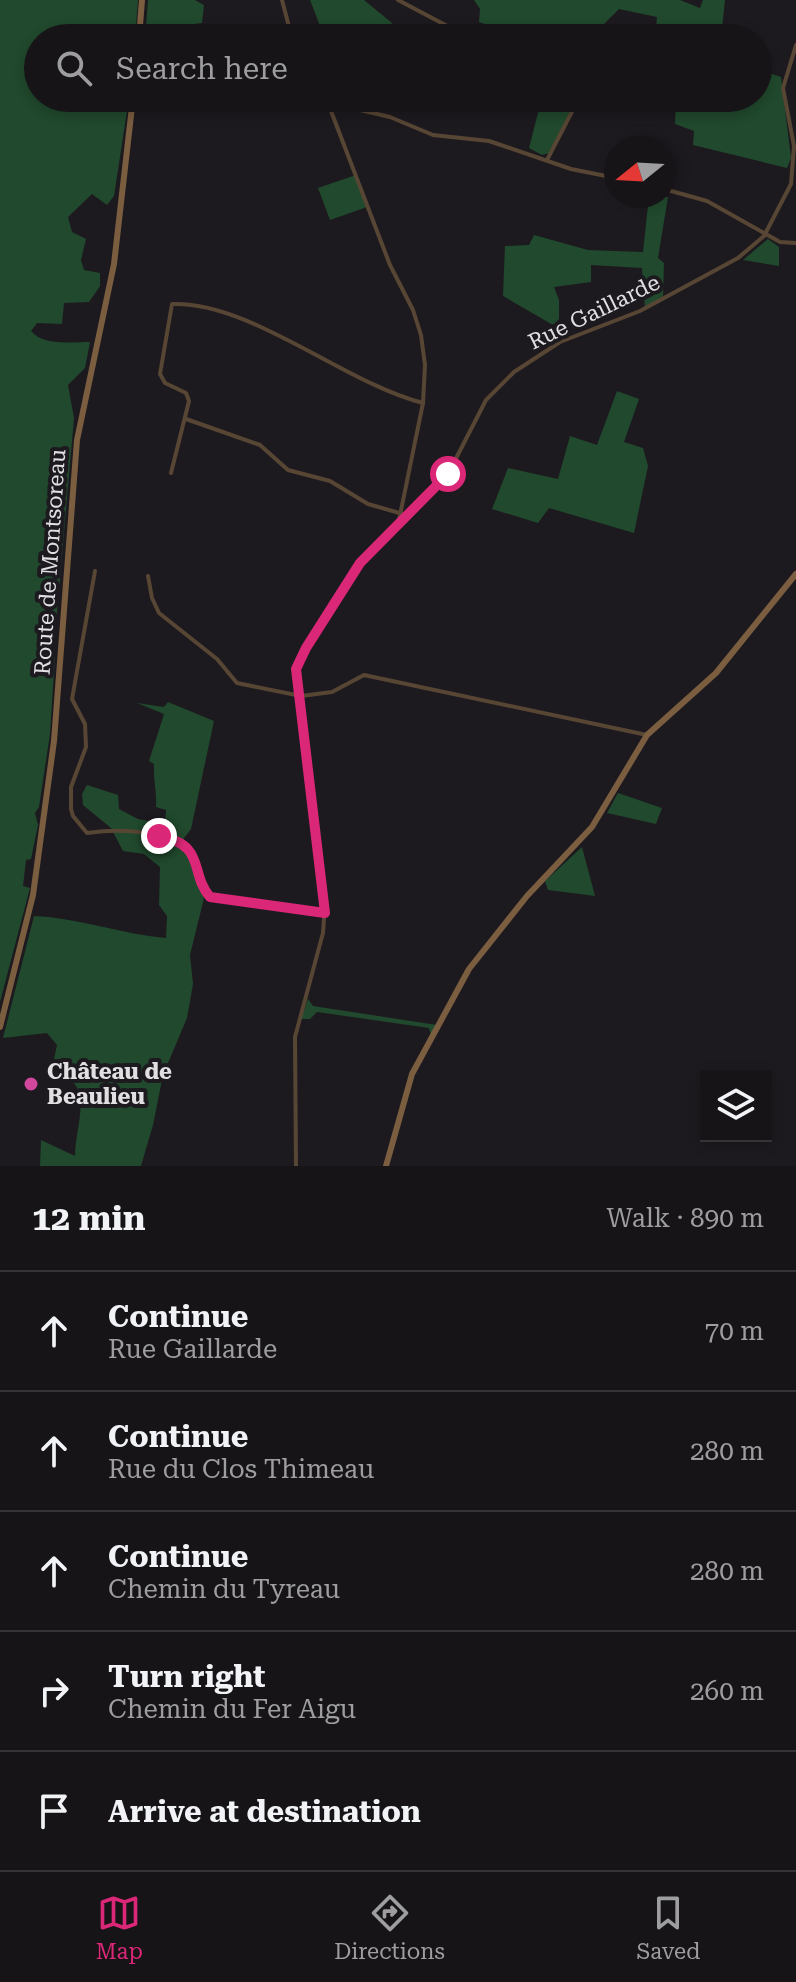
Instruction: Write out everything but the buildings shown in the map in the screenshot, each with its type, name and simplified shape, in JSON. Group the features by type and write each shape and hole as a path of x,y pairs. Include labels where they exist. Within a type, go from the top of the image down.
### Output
{"main road":[{"path":"140,24 142,0"},
{"name":"Route de Montsoreau","path":"0,1027 33,895 54,741 77,440 109,294 131,112"},
{"path":"386,1166 412,1074 469,969 527,896 592,827 647,735 716,673 796,574"}],"street":[{"path":"282,0 288,24"},
{"path":"398,0 443,24"},
{"path":"766,234 791,184 794,146 783,88 796,45"},
{"path":"333,112 390,265 421,335 425,365 423,403 402,514 396,529"},
{"path":"372,112 433,135 489,141 604,175"},
{"path":"547,160 572,112"},
{"path":"676,192 707,201 786,244 796,243"},
{"name":"Rue Gaillarde","path":"325,913 296,669 360,563 410,516 448,474 486,400 514,372 560,342 640,311 738,258 766,234"},
{"path":"171,473 186,419 186,393 165,383 160,374 172,304 191,303 235,317 380,388 423,403"},
{"path":"186,419 260,445 283,468 330,481 368,504 410,516"},
{"path":"95,571 72,699 85,724 86,747 71,791 72,814 79,825 87,833 145,834 180,844 194,857 210,897 325,913 295,1037 296,1166"},
{"path":"148,576 152,598 159,613 217,659 232,680 299,696 332,692 364,675 647,735"}],"green space":[{"path":"0,0 138,0 136,24 24,24 24,112 127,112 114,196 107,205 92,194 68,217 72,232 86,239 81,260 84,270 100,273 100,286 89,302 64,303 62,324 37,323 31,331 50,341 90,342 85,368 68,385 74,418 55,635 42,635 41,654 55,655 50,734 39,807 35,813 38,825 31,859 26,860 23,886 30,888 0,1002"},
{"path":"148,0 195,0 204,5 202,23 146,24"},
{"path":"310,0 364,0 392,23 392,24 319,24"},
{"path":"474,0 680,0 700,8 703,0 725,0 722,24 656,24 657,17 619,9 604,24 485,24 479,22 480,9"},
{"path":"772,74 781,77 791,158 787,168 693,145 694,131 675,124 675,112 772,112"},
{"path":"538,112 570,112 549,153 542,155 529,148"},
{"path":"356,175 367,207 330,220 318,188"},
{"path":"648,208 666,208 658,258 664,263 663,296 645,309 642,268 591,265 591,282 554,287 559,300 559,319 553,325 503,296 505,246 529,245 534,235 588,250 643,252"},
{"path":"768,239 779,247 779,266 743,260"},
{"path":"617,391 639,399 624,442 643,448 648,466 634,533 549,508 538,523 492,509 508,468 558,479 570,436 597,445"},
{"path":"168,702 214,721 191,829 181,842 197,872 204,898 190,955 193,984 187,1018 163,1075 141,1166 40,1166 41,1140 75,1156 81,1104 75,1084 66,1077 51,1073 57,1045 47,1033 3,1038 34,916 166,938 167,916 159,905 160,867 144,854 123,851 111,828 83,805 82,794 87,785 118,795 119,809 138,819 165,824 166,810 156,807 154,764 149,761 164,714 137,703 164,707"},
{"path":"618,793 662,808 656,824 607,813"},
{"path":"582,847 595,896 548,890 545,881"},
{"path":"308,999 313,1006 437,1025 431,1035 429,1028 317,1012 310,1019 301,1019"}],"place":[{"name":"Château de Beaulieu","path":"31,1084"}],"route":[{"path":"159,836 174,840 191,853 210,897 290,911 325,913 325,892 296,669 360,563 400,526 448,474"}]}
